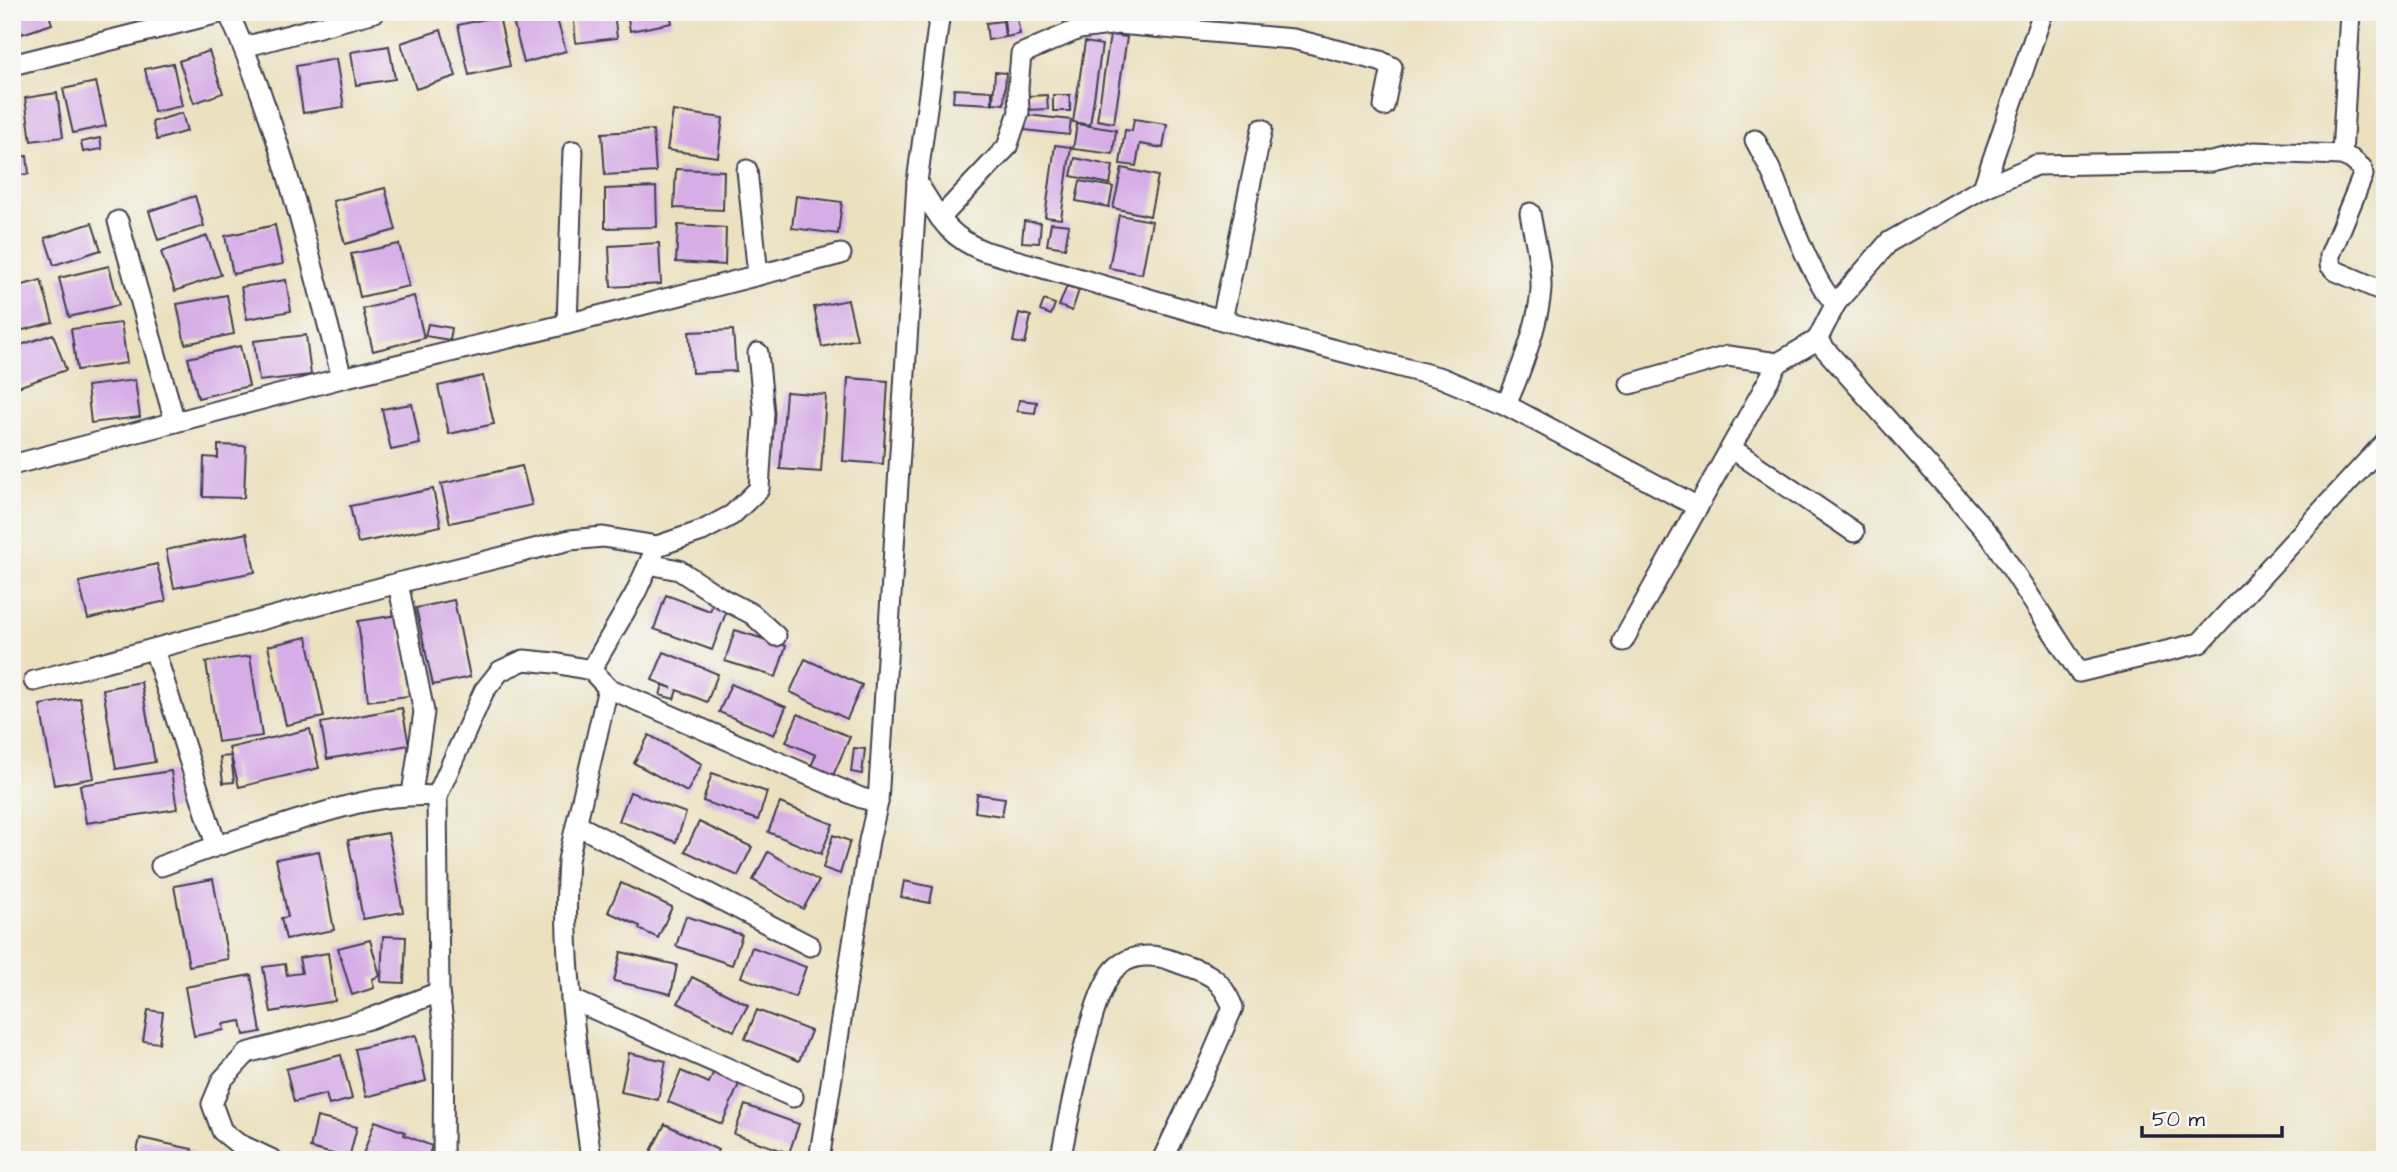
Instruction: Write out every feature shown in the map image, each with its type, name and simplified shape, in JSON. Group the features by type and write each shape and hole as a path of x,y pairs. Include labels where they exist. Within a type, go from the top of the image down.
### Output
{"street":[{"path":"12,65 225,12 244,47 277,140 342,377"},
{"path":"244,47 375,12"},
{"path":"819,1160 877,802 917,182 940,12"},
{"path":"1983,188 2043,12"},
{"path":"2342,155 2350,12"},
{"path":"940,218 1007,146 1018,112 1021,54 1079,29 1118,24 1145,26 1293,39 1338,50 1387,63 1392,67 1384,106"},
{"path":"1222,320 1262,129"},
{"path":"1755,141 1774,177 1824,292 1836,303"},
{"path":"567,324 573,151"},
{"path":"1623,640 1778,363 1817,340 1836,303 1889,242 1983,188 2036,165 2211,162 2254,152 2342,155 2358,164 2362,169 2362,176 2330,255 2330,265 2336,271 2385,292"},
{"path":"747,170 758,275"},
{"path":"917,182 951,233 964,243 1222,320 1441,378 1506,405 1698,507"},
{"path":"1506,405 1516,384 1539,306 1541,286 1530,213"},
{"path":"118,221 175,422"},
{"path":"12,465 342,377 567,324 841,254"},
{"path":"1817,340 1991,537 2079,672 2200,643 2385,442"},
{"path":"34,681 398,583 570,540 603,537 657,546 702,531 732,515 758,489 765,413 758,353"},
{"path":"1630,384 1728,356 1778,363"},
{"path":"1731,448 1854,532"},
{"path":"591,670 635,594 657,546"},
{"path":"649,564 679,570 723,599 752,614 776,636"},
{"path":"398,583 424,712 412,794"},
{"path":"154,649 216,845"},
{"path":"443,1160 444,1029 439,992 437,796 484,691 500,671 524,660 591,670 608,688 861,798 877,802"},
{"path":"590,1160 571,999 566,885 568,860 608,688"},
{"path":"161,866 216,845 378,797 412,794 437,796"},
{"path":"577,825 810,946"},
{"path":"1060,1160 1088,1032 1107,981 1117,967 1134,957 1159,955 1216,978 1225,989 1233,1007 1162,1160"},
{"path":"273,1160 237,1143 222,1131 212,1104 222,1080 247,1053 369,1019 439,992"},
{"path":"571,999 793,1097"}],"building":[{"path":"15,12 48,12 52,24 22,34"},
{"path":"555,12 566,51 524,63 511,13"},
{"path":"573,12 614,12 617,38 576,43"},
{"path":"627,12 670,12 672,23 630,31"},
{"path":"1090,12 1092,21 1064,25 1063,16"},
{"path":"499,16 510,66 469,75 458,25"},
{"path":"1017,18 1020,34 1006,37 1004,19"},
{"path":"1003,21 1005,37 988,40 986,23"},
{"path":"441,30 456,76 416,89 401,43"},
{"path":"1110,35 1127,37 1114,123 1097,120"},
{"path":"1085,42 1102,45 1090,125 1073,122"},
{"path":"389,46 395,79 356,85 351,52"},
{"path":"209,51 223,93 194,103 179,61"},
{"path":"336,59 344,107 303,113 296,66"},
{"path":"173,63 182,106 154,112 145,69"},
{"path":"995,72 1006,73 1004,104 993,103"},
{"path":"96,82 106,126 73,133 63,89"},
{"path":"954,89 992,91 992,104 953,102"},
{"path":"57,93 63,137 31,141 25,98"},
{"path":"1047,95 1048,109 1027,110 1027,96"},
{"path":"1053,95 1070,95 1070,111 1053,111"},
{"path":"12,103 18,103 22,145 12,146"},
{"path":"673,111 723,118 718,157 667,150"},
{"path":"182,113 187,131 157,140 152,122"},
{"path":"1027,115 1071,120 1069,135 1025,130"},
{"path":"1134,119 1167,124 1163,148 1140,144 1136,166 1120,164 1125,130 1132,131"},
{"path":"1077,124 1116,130 1113,154 1073,149"},
{"path":"653,130 656,172 605,175 602,133"},
{"path":"100,138 102,149 83,152 81,142"},
{"path":"1055,145 1071,147 1061,219 1045,217"},
{"path":"27,156 29,174 12,176 12,157"},
{"path":"1075,158 1113,166 1110,184 1071,176"},
{"path":"1122,168 1158,176 1150,216 1113,208"},
{"path":"676,169 724,171 723,210 674,208"},
{"path":"1080,181 1113,187 1109,207 1076,201"},
{"path":"656,187 657,227 605,228 605,189"},
{"path":"385,188 396,230 345,244 333,201"},
{"path":"195,196 204,226 158,240 149,211"},
{"path":"796,196 842,202 838,234 792,228"},
{"path":"1119,215 1152,221 1142,274 1109,268"},
{"path":"1024,221 1041,223 1039,243 1022,242"},
{"path":"92,223 101,250 54,265 45,238"},
{"path":"1051,223 1069,225 1065,248 1047,245"},
{"path":"275,225 283,264 233,274 225,236"},
{"path":"678,225 726,228 725,265 676,262"},
{"path":"207,236 221,275 175,291 161,252"},
{"path":"659,243 661,284 611,287 609,246"},
{"path":"399,244 409,286 360,297 351,254"},
{"path":"109,266 119,305 69,317 59,278"},
{"path":"41,280 53,322 12,333 12,288"},
{"path":"286,280 291,311 247,319 241,287"},
{"path":"1067,286 1079,290 1072,311 1059,306"},
{"path":"227,295 234,334 185,344 177,304"},
{"path":"414,296 424,338 373,351 363,309"},
{"path":"848,300 857,339 822,347 814,307"},
{"path":"1044,300 1055,304 1051,315 1040,311"},
{"path":"1019,313 1031,316 1025,344 1013,342"},
{"path":"121,323 127,363 77,370 71,329"},
{"path":"428,324 452,328 450,340 425,336"},
{"path":"733,330 736,371 692,373 689,332"},
{"path":"53,334 66,370 15,388 12,379 12,348"},
{"path":"306,335 311,375 259,381 254,341"},
{"path":"240,346 249,386 198,398 188,358"},
{"path":"483,376 494,424 449,434 438,386"},
{"path":"848,378 888,381 883,464 843,461"},
{"path":"135,380 140,417 91,423 87,386"},
{"path":"786,392 826,395 821,472 780,469"},
{"path":"1019,400 1037,402 1035,413 1017,411"},
{"path":"412,404 420,444 391,450 382,409"},
{"path":"218,445 246,446 244,498 203,497 204,457 218,458"},
{"path":"522,466 532,505 450,523 441,484"},
{"path":"433,489 441,526 358,543 350,506"},
{"path":"247,533 255,572 174,588 166,550"},
{"path":"157,564 166,601 88,619 79,582"},
{"path":"666,595 710,611 714,601 728,607 712,650 654,629"},
{"path":"454,600 470,677 433,685 416,608"},
{"path":"398,615 409,696 368,701 358,621"},
{"path":"735,630 786,646 776,677 725,661"},
{"path":"307,637 324,717 286,725 268,646"},
{"path":"664,652 718,674 707,702 677,690 674,699 660,695 663,685 672,688 652,680"},
{"path":"250,656 262,736 218,742 206,662"},
{"path":"805,659 862,685 847,719 790,692"},
{"path":"141,682 155,762 116,769 103,689"},
{"path":"731,684 786,707 774,735 719,712"},
{"path":"80,698 94,778 54,785 40,705"},
{"path":"402,708 409,745 327,759 321,723"},
{"path":"798,714 850,737 831,780 809,770 816,755 786,742"},
{"path":"310,729 319,768 239,787 229,748"},
{"path":"649,735 702,764 687,792 634,763"},
{"path":"854,748 865,749 862,774 851,772"},
{"path":"231,756 234,782 223,783 220,757"},
{"path":"171,771 177,809 86,823 80,785"},
{"path":"712,773 767,792 758,820 703,801"},
{"path":"630,792 686,813 676,842 619,821"},
{"path":"977,794 1005,798 1002,816 975,812"},
{"path":"780,803 833,824 821,854 768,832"},
{"path":"699,822 752,847 738,876 685,851"},
{"path":"388,833 403,912 363,919 348,840"},
{"path":"833,835 850,841 840,874 823,868"},
{"path":"319,851 334,930 286,939 281,918 288,917 276,859"},
{"path":"768,852 819,881 803,909 753,880"},
{"path":"213,879 228,959 189,966 174,886"},
{"path":"904,881 933,887 930,903 901,897"},
{"path":"621,883 672,907 658,938 639,929 640,926 608,912"},
{"path":"686,916 742,935 732,965 676,946"},
{"path":"383,936 406,937 404,983 381,982"},
{"path":"370,940 380,976 372,979 374,988 352,995 338,948"},
{"path":"752,947 806,967 795,997 741,977"},
{"path":"621,952 677,965 671,994 614,981"},
{"path":"328,953 335,1001 271,1012 263,967 285,964 287,975 302,973 299,958"},
{"path":"251,975 261,1032 244,1035 241,1021 223,1024 224,1030 194,1036 185,987"},
{"path":"692,977 748,1005 734,1031 678,1003"},
{"path":"148,1010 163,1012 159,1043 143,1041"},
{"path":"757,1010 811,1031 799,1061 745,1039"},
{"path":"416,1035 426,1081 366,1097 355,1049"},
{"path":"629,1053 666,1061 658,1100 621,1092"},
{"path":"341,1055 352,1099 329,1105 326,1094 294,1102 286,1069"},
{"path":"681,1071 709,1083 713,1073 739,1084 722,1124 668,1102"},
{"path":"745,1105 799,1124 789,1153 734,1134"},
{"path":"317,1117 357,1127 349,1158 310,1148"},
{"path":"375,1121 432,1146 427,1160 361,1160"},
{"path":"665,1124 718,1150 713,1160 668,1160 651,1151"},
{"path":"140,1138 192,1149 190,1160 135,1160"}]}
